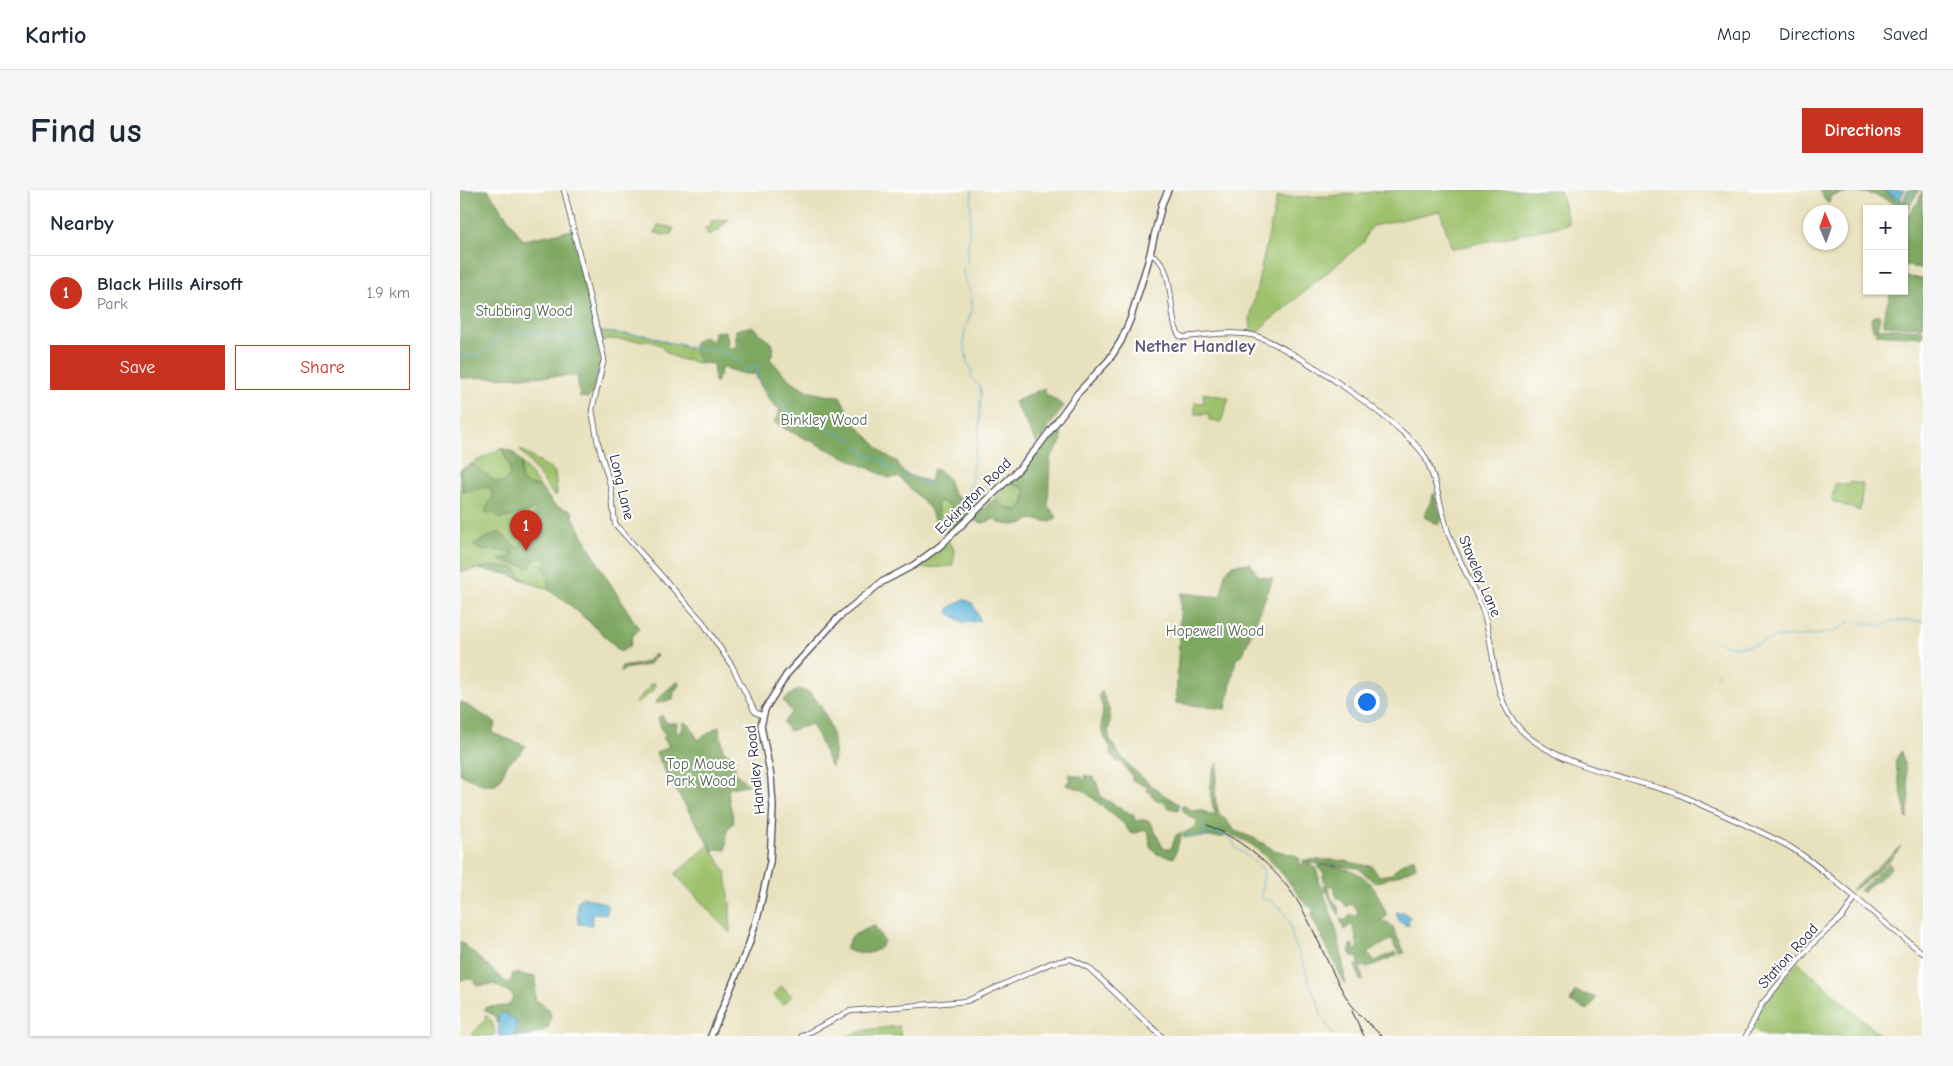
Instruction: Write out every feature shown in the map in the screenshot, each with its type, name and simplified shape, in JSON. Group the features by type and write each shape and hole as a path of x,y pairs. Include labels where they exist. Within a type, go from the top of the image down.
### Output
{"main road":[{"name":"Eckington Road","path":"763,716 765,709 786,674 839,617 882,582 914,565 940,546 1019,469 1038,447 1077,394 1108,360 1121,341 1130,320 1150,254 1162,204 1168,190"},
{"name":"Handley Road","path":"711,1036 749,944 759,911 770,862 773,807 771,778 762,731 763,716"}],"street":[{"name":"Long Lane","path":"564,190 604,359 592,410 598,443 610,488 614,522 619,531 668,583"},
{"name":"Staveley Lane","path":"1150,254 1157,257 1166,275 1174,323 1180,336 1184,338 1250,334 1266,339 1317,370 1394,424 1425,457 1448,532 1482,608 1488,629 1494,675 1500,694 1510,716 1522,731 1541,746 1572,760 1628,780 1677,794 1782,843 1809,860 1855,898"},
{"name":"Handley Road","path":"668,583 702,621 732,666 755,712 763,716"},
{"path":"1855,898 1923,953"},
{"name":"Station Road","path":"1746,1036 1762,1004 1812,943 1843,916 1855,898"},
{"path":"802,1036 850,1011 967,1001 1051,963 1071,959 1089,968 1161,1036"}],"green space":[{"name":"Stubbing Wood","path":"460,190 488,190 523,240 572,230 597,338 600,362 592,394 588,398 580,397 577,376 460,378"},
{"path":"1395,190 1560,190 1569,224 1452,249 1440,211 1373,226 1367,233 1364,242 1262,327 1258,333 1251,332 1250,318 1277,197 1330,196"},
{"path":"1819,190 1883,190 1897,200 1904,200 1907,190 1919,190 1908,208 1908,205 1894,205 1873,195 1851,192 1829,197 1830,202 1827,203"},
{"path":"1922,190 1923,268 1908,266 1908,215 1919,200"},
{"path":"729,219 717,232 715,231 709,236 705,228 711,227 711,221"},
{"path":"658,225 674,228 670,236 655,233"},
{"path":"1908,277 1923,278 1923,327 1883,325 1890,295 1908,295"},
{"path":"1878,314 1880,317 1877,329 1923,330 1923,337 1875,334 1876,330 1873,330 1871,319"},
{"name":"Binkley Wood","path":"752,326 772,344 774,349 770,359 785,375 809,391 818,394 840,396 852,420 883,453 898,462 902,470 910,476 930,482 933,469 938,471 945,476 954,495 962,500 965,506 976,505 955,528 956,515 949,505 941,501 937,505 939,519 936,523 930,509 899,477 889,478 774,422 780,410 769,400 756,377 757,374 745,374 721,367 715,384 713,364 699,363 693,346 696,341 704,337 714,342 714,332 726,331 729,348 736,349 736,330"},
{"path":"600,330 604,332 650,336 668,343 680,344 696,352 699,363 679,359 667,353 658,344 650,341 606,339 603,342"},
{"path":"1044,388 1045,393 1064,406 1037,443 1014,402"},
{"path":"1203,393 1229,398 1221,422 1209,420 1209,414 1195,414 1195,403 1204,403"},
{"path":"1059,421 1062,440 1050,459 1048,506 1057,517 1051,522 1031,519 1015,525 999,523 995,519 983,523 971,520 995,498 1005,507 1018,510 1024,503 1025,489 1010,483 1043,448"},
{"path":"501,448 513,452 555,506 572,511 573,517 601,569 639,629 632,637 630,646 620,652 569,604 548,589 526,581 520,576 492,566 460,572 460,470"},
{"path":"501,448 513,452 522,463 521,478 525,483 539,486 555,506 572,511 573,517 601,569 639,629 632,637 630,646 620,652 586,618 548,589 548,577 544,569 547,561 546,558 535,558 530,567 499,559 511,557 512,551 481,550 473,545 499,532 517,548 521,545 524,523 536,517 534,514 537,511 534,509 500,519 494,513 485,512 493,498 491,489 487,487 463,492 460,470 472,464 496,482 505,482 510,473 509,465"},
{"path":"520,449 555,472 557,494 554,496"},
{"path":"1850,482 1863,484 1860,511 1832,501 1835,483 1849,485"},
{"path":"1010,483 1025,489 1024,503 1018,510 1004,507 995,498"},
{"path":"1434,493 1442,519 1439,525 1424,517"},
{"path":"941,501 949,505 956,515 955,528 947,535 939,519 937,505"},
{"path":"949,542 955,553 952,566 917,569"},
{"name":"Hopewell Wood","path":"1250,563 1258,576 1273,578 1243,654 1236,659 1226,709 1176,703 1181,593 1221,597 1225,573 1232,565"},
{"path":"492,566 511,567 517,570 518,574 526,581 507,574 477,569"},
{"path":"654,654 657,655 648,665 625,669 621,672 621,667 644,662"},
{"path":"678,681 679,685 674,692 673,699 655,704 662,695"},
{"path":"655,683 654,689 636,703 650,684"},
{"path":"798,689 810,693 816,699 826,717 834,749 834,759 831,767 812,724 789,731 783,722 792,712 783,700"},
{"path":"1102,691 1110,712 1109,736 1114,747 1140,776 1161,793 1179,804 1178,810 1169,808 1162,801 1159,802 1147,791 1147,787 1132,780 1132,776 1120,761 1117,762 1110,753 1111,748 1101,729 1103,709 1099,695"},
{"path":"460,701 496,723 492,733 526,746 507,765 500,779 493,785 478,783 460,774"},
{"name":"Top Mouse Park Wood","path":"662,715 667,723 677,723 676,731 681,734 684,722 690,725 698,740 719,726 723,750 735,759 737,774 748,785 729,788 729,801 734,822 727,830 726,850 716,849 713,851 667,776 656,753 669,746 663,738 666,734 662,731 658,718"},
{"path":"1901,751 1909,793 1907,819 1895,761"},
{"path":"1218,763 1215,790 1219,813 1235,831 1254,838 1274,850 1294,855 1300,859 1299,864 1311,864 1315,867 1319,878 1318,882 1322,887 1328,887 1340,915 1332,904 1327,891 1325,891 1324,893 1337,932 1345,984 1311,915 1314,910 1305,903 1262,853 1240,838 1228,834 1224,837 1183,837 1184,833 1195,827 1198,820 1187,814 1182,808 1183,805 1192,811 1199,810 1216,816 1210,789 1214,769"},
{"path":"1070,774 1082,777 1084,782 1086,780 1084,775 1093,777 1101,797 1133,815 1135,818 1134,822 1143,820 1151,823 1163,848 1171,849 1176,835 1182,832 1174,858 1157,854 1150,846 1149,833 1146,830 1131,834 1123,823 1083,790 1066,785 1068,781 1072,783"},
{"path":"709,845 726,873 730,903 730,933 675,874"},
{"path":"1901,846 1878,871 1851,890"},
{"path":"1414,858 1416,867 1375,883 1358,868 1303,862 1303,860 1334,860 1372,866 1379,876 1392,874 1400,865"},
{"path":"1889,863 1891,867 1886,874 1863,892 1859,891"},
{"path":"1318,865 1344,868 1362,876 1369,883 1376,891 1387,916 1380,921 1387,922 1392,926 1405,953 1400,954 1394,946 1394,940 1390,940 1368,952 1368,955 1374,959 1373,962 1395,952 1398,955 1366,968 1365,966 1360,968 1363,981 1360,980 1355,965 1358,966 1358,957 1350,954 1350,944 1354,945 1354,950 1358,949 1352,924 1344,930 1340,918 1345,921 1351,914 1355,917 1358,912 1355,907 1350,904 1347,907 1337,898 1333,886 1325,885 1323,876 1325,874 1318,868"},
{"path":"874,925 884,941 877,950 861,954 845,949 852,936"},
{"path":"460,941 507,983 511,981 513,973 536,977 535,999 549,1009 551,1018 548,1028 532,1036 514,1036 516,1021 507,1014 498,1016 497,1023 495,1016 484,1010 486,1007 508,1006 514,995 494,984 478,986 471,979 460,980"},
{"path":"1798,962 1881,1036 1765,1036 1751,1027 1762,1005"},
{"path":"782,986 792,996 783,1005 773,995"},
{"path":"1575,991 1596,998 1588,1010 1570,1002"},
{"path":"485,1015 493,1024 494,1036 471,1036 486,1019"},
{"path":"899,1026 901,1036 848,1036 866,1030"}],"water":[{"path":"1883,190 1904,190 1900,200"},
{"path":"964,599 972,603 980,619 979,621 964,623 948,613 949,608"},
{"path":"583,897 605,903 608,907 607,914 592,913 592,925 578,924 577,902"},
{"path":"1402,911 1410,917 1409,925 1402,924 1398,919 1397,912 1400,913"},
{"path":"503,1012 516,1021 517,1030 514,1036 499,1036 498,1016"}],"waterway":[{"path":"967,264 972,190"},
{"path":"1908,195 1910,190"},
{"path":"1907,205 1913,190"},
{"path":"963,269 972,302 964,339 967,363 972,370 971,377 980,386 981,393 978,442 970,491"},
{"path":"460,357 481,354 506,330 528,333 537,332 549,337 593,334"},
{"path":"608,333 647,335 685,347 693,347 700,350 714,349 736,359 748,370 755,365 758,367 757,377 777,403 787,409 787,411 812,422 814,425 822,425 837,435 842,434 847,438 850,437 853,441"},
{"path":"855,446 862,449 867,456 871,454 875,459 883,459 885,466 890,465 893,471"},
{"path":"904,476 912,477 931,486"},
{"path":"1864,623 1882,626 1892,621 1923,621"},
{"path":"1719,642 1724,645 1738,647 1760,643 1772,638 1824,634 1830,631 1832,633 1848,622 1851,622"},
{"path":"1716,677 1718,672"},
{"path":"1177,805 1182,807"},
{"path":"1203,826 1205,836"},
{"path":"1184,836 1205,836 1212,833 1230,838 1236,848 1264,870 1261,895 1263,899"},
{"path":"1265,899 1273,901 1275,905 1281,907 1282,912 1286,915 1292,936 1307,973 1308,981 1317,999 1321,1015 1334,1036"}],"railway":[{"path":"1207,825 1221,831 1248,848 1272,870 1293,894 1336,980 1350,1003 1382,1036"},
{"path":"1352,1011 1364,1036"}],"place":[{"name":"Black Hills Airsoft","path":"526,551"}],"district":[{"name":"Nether Handley","path":"1195,346"}]}
